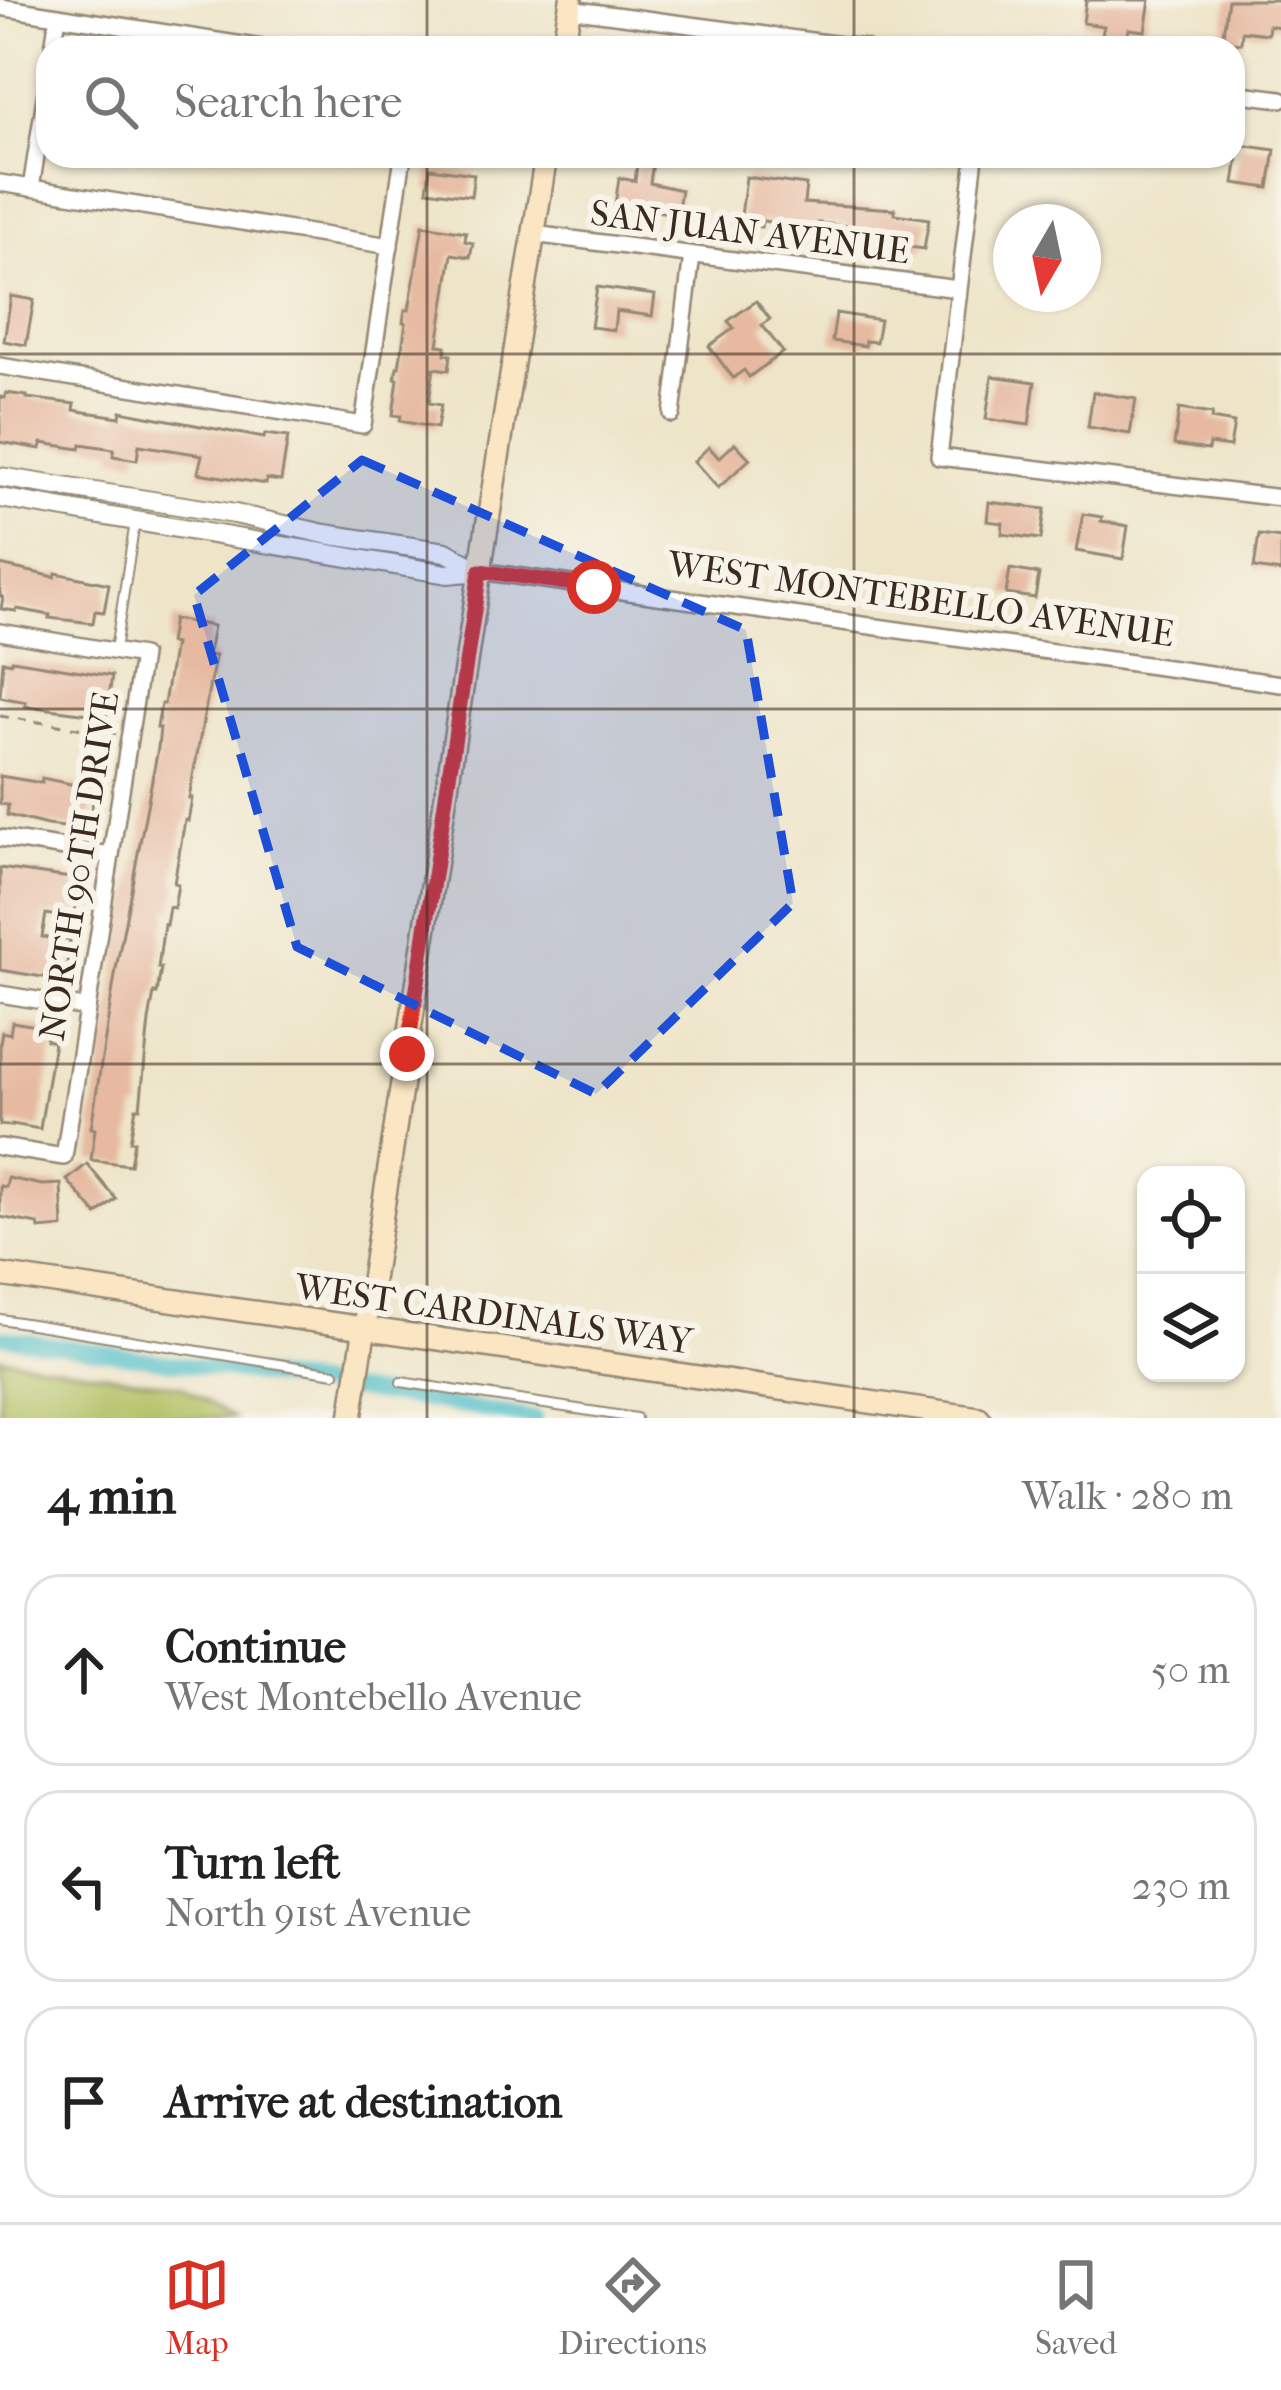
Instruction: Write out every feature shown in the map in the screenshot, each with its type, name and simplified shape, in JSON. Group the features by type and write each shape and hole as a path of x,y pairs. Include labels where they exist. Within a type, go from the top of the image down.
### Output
{"main road":[{"path":"565,36 570,4"},
{"path":"352,1410 544,168"},
{"name":"WEST CARDINALS WAY","path":"0,1275 979,1418"}],"street":[{"path":"570,4 785,36"},
{"path":"0,7 186,36"},
{"path":"55,36 58,16"},
{"path":"1245,94 1281,99"},
{"path":"31,188 36,156"},
{"path":"0,366 363,425 402,168"},
{"path":"973,168 939,458 1281,498"},
{"path":"0,183 390,246"},
{"name":"SAN JUAN AVENUE","path":"533,234 958,289"},
{"path":"672,415 692,255"},
{"name":"WEST MONTEBELLO AVENUE","path":"0,477 446,553 480,571"},
{"name":"WEST MONTEBELLO AVENUE","path":"0,498 447,574 480,571 1281,684"},
{"path":"0,632 115,651"},
{"name":"NORTH 90TH DRIVE","path":"0,1147 64,1157 142,656 115,651"},
{"path":"0,838 111,855"},
{"path":"0,994 87,1008"}],"lane":[{"name":"NORTH 90TH DRIVE","path":"115,651 135,520"},
{"path":"0,1319 335,1373"},
{"path":"401,1382 636,1418"}],"path":[{"path":"0,716 129,736"}],"highlighted area":[{"path":"362,460 746,630 793,903 596,1094 297,947 194,595"}],"green space":[{"path":"0,1357 182,1386 233,1418 0,1418"}],"building":[{"path":"1086,0 1150,0 1145,31 1102,35 1104,26 1083,23"},
{"path":"1228,0 1281,0 1279,27 1269,25 1268,34 1242,31 1242,36 1223,36"},
{"path":"1245,146 1275,150 1269,188 1234,183 1236,168 1245,168"},
{"path":"430,168 474,174 471,196 427,190"},
{"path":"637,168 652,168 650,183 681,190 677,214 615,205 619,178 635,181"},
{"path":"746,177 806,185 804,203 895,209 895,214 929,219 924,249 903,246 905,232 867,228 866,242 845,240 847,226 740,224"},
{"path":"423,225 466,232 465,241 473,243 470,257 452,254 438,345 446,346 445,354 451,355 449,370 434,368 429,403 441,405 437,428 400,421 401,416 393,415 403,322"},
{"path":"597,287 655,295 652,316 616,311 614,330 591,327"},
{"path":"11,296 34,300 26,345 4,341"},
{"path":"756,301 770,319 762,325 783,352 749,377 744,370 733,378 709,346 734,328 728,321"},
{"path":"836,313 880,320 876,342 865,341 865,346 832,341"},
{"path":"992,376 1035,382 1029,425 986,419"},
{"path":"1093,392 1136,399 1130,434 1088,427"},
{"path":"6,393 75,404 74,410 85,412 120,417 121,411 264,438 265,434 288,437 281,481 267,479 266,484 198,473 202,455 139,445 137,460 113,456 114,449 81,444 80,449 42,443 41,449 0,442 0,397 5,398"},
{"path":"1179,409 1234,423 1230,447 1209,444 1208,450 1174,445"},
{"path":"735,443 750,459 718,488 694,461 709,447 719,458"},
{"path":"989,502 1045,509 1041,539 1002,534 1003,523 987,521"},
{"path":"1083,514 1128,526 1123,559 1076,551"},
{"path":"1259,535 1281,538 1281,572 1254,568"},
{"path":"0,565 109,584 104,612 95,611 93,623 1,609"},
{"path":"1010,569 1039,574 1035,598 1006,594"},
{"path":"173,619 213,626 208,655 215,656 174,883 178,884 174,908 169,907 164,924 130,1165 91,1160 95,1129 91,1128 158,748 157,728 174,644 169,643"},
{"path":"3,661 112,676 106,716 25,706 26,702 0,697"},
{"path":"0,776 42,783 42,778 95,789 90,820 82,818 81,829 7,815 8,805 0,804"},
{"path":"0,868 71,878 70,884 79,885 73,919 46,914 42,937 70,940 66,972 56,971 55,979 0,970"},
{"path":"12,1022 49,1028 46,1040 54,1042 40,1129 0,1125 0,1043 2,1032 10,1034"},
{"path":"87,1164 116,1199 97,1215 67,1180"},
{"path":"8,1178 61,1184 63,1227 39,1229 38,1224 0,1217 0,1186 6,1187"}],"waterway":[{"path":"0,1336 535,1418"}],"route":[{"path":"407,1054 480,571 594,587"}]}
